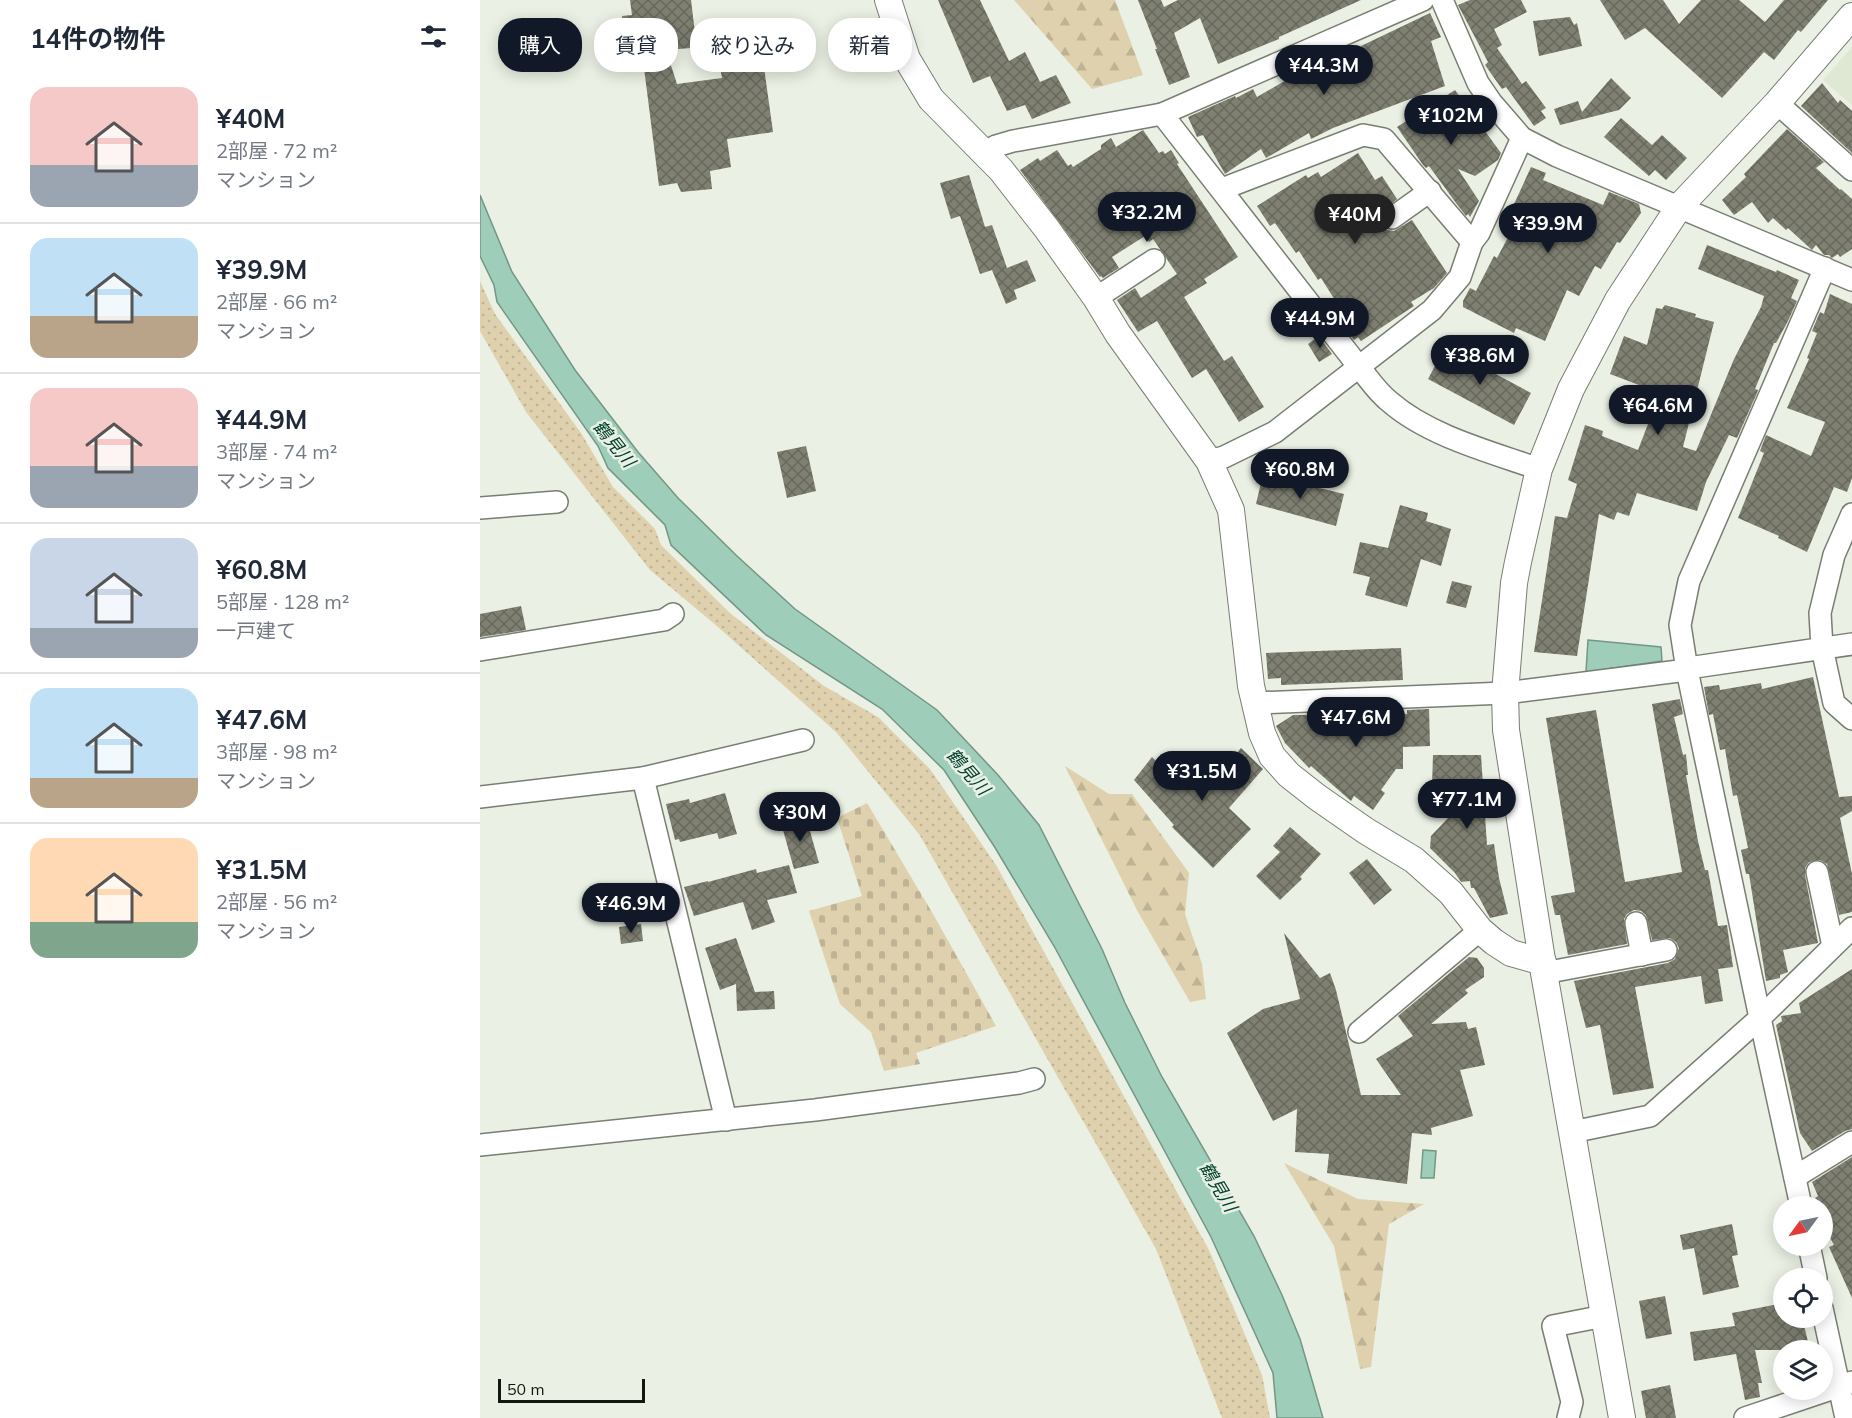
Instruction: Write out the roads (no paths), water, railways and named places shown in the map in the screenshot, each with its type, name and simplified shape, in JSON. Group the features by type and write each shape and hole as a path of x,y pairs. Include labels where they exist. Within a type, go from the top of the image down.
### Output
{"street":[{"path":"888,0 908,59 931,99 985,152 1047,229 1096,298 1118,334 1209,461 1231,510 1255,703 1262,733 1272,756 1289,775 1365,831 1414,860 1451,893 1480,930 1511,953 1544,967 1666,950"},
{"path":"985,152 1013,141 1162,114 1424,0"},
{"path":"1442,0 1478,83 1522,138 1557,156 1852,280"},
{"path":"1622,1418 1544,967 1506,730 1505,693 1514,583 1539,469 1571,389 1618,300 1679,207 1777,103 1852,16"},
{"path":"1777,103 1852,170"},
{"path":"1162,114 1359,367 1389,402 1417,422 1465,443 1539,469"},
{"path":"1222,189 1363,135 1384,138 1473,242"},
{"path":"1209,461 1224,457 1275,432 1432,310 1460,278 1473,242 1522,138"},
{"path":"1392,218 1430,191"},
{"path":"1096,298 1154,260"},
{"path":"1799,1196 1686,670 1680,625 1689,580 1825,268"},
{"path":"480,508 557,502"},
{"path":"1852,514 1834,555 1820,613 1822,648 1834,703 1852,719"},
{"path":"480,650 664,620 673,614"},
{"path":"1255,703 1505,693 1686,670 1852,644"},
{"path":"480,797 643,778 803,740"},
{"path":"643,778 726,1120"},
{"path":"1817,872 1833,946"},
{"path":"1636,922 1642,955"},
{"path":"1572,1132 1650,1116 1760,1018 1852,928"},
{"path":"1359,1032 1480,930"},
{"path":"480,1145 838,1107 1019,1083 1034,1079"},
{"path":"1795,1177 1852,1142"},
{"path":"1568,1418 1572,1402 1553,1326 1604,1316"},
{"path":"1828,1328 1846,1384 1846,1418"},
{"path":"1746,1418 1846,1384"}],"water":[{"name":"鶴見川","path":"480,195 512,272 575,370 638,452 678,498 795,609 937,710 998,775 1039,825 1102,949 1125,1003 1162,1077 1254,1236 1300,1339 1323,1418 1277,1418 1273,1373 1211,1237 1054,946 994,846 944,770 882,709 766,635 671,545 665,525 608,468 598,446 497,302 494,285 480,256"},
{"path":"1588,640 1661,647 1662,661 1586,672"},
{"path":"1423,1150 1436,1151 1434,1178 1421,1178"}]}
